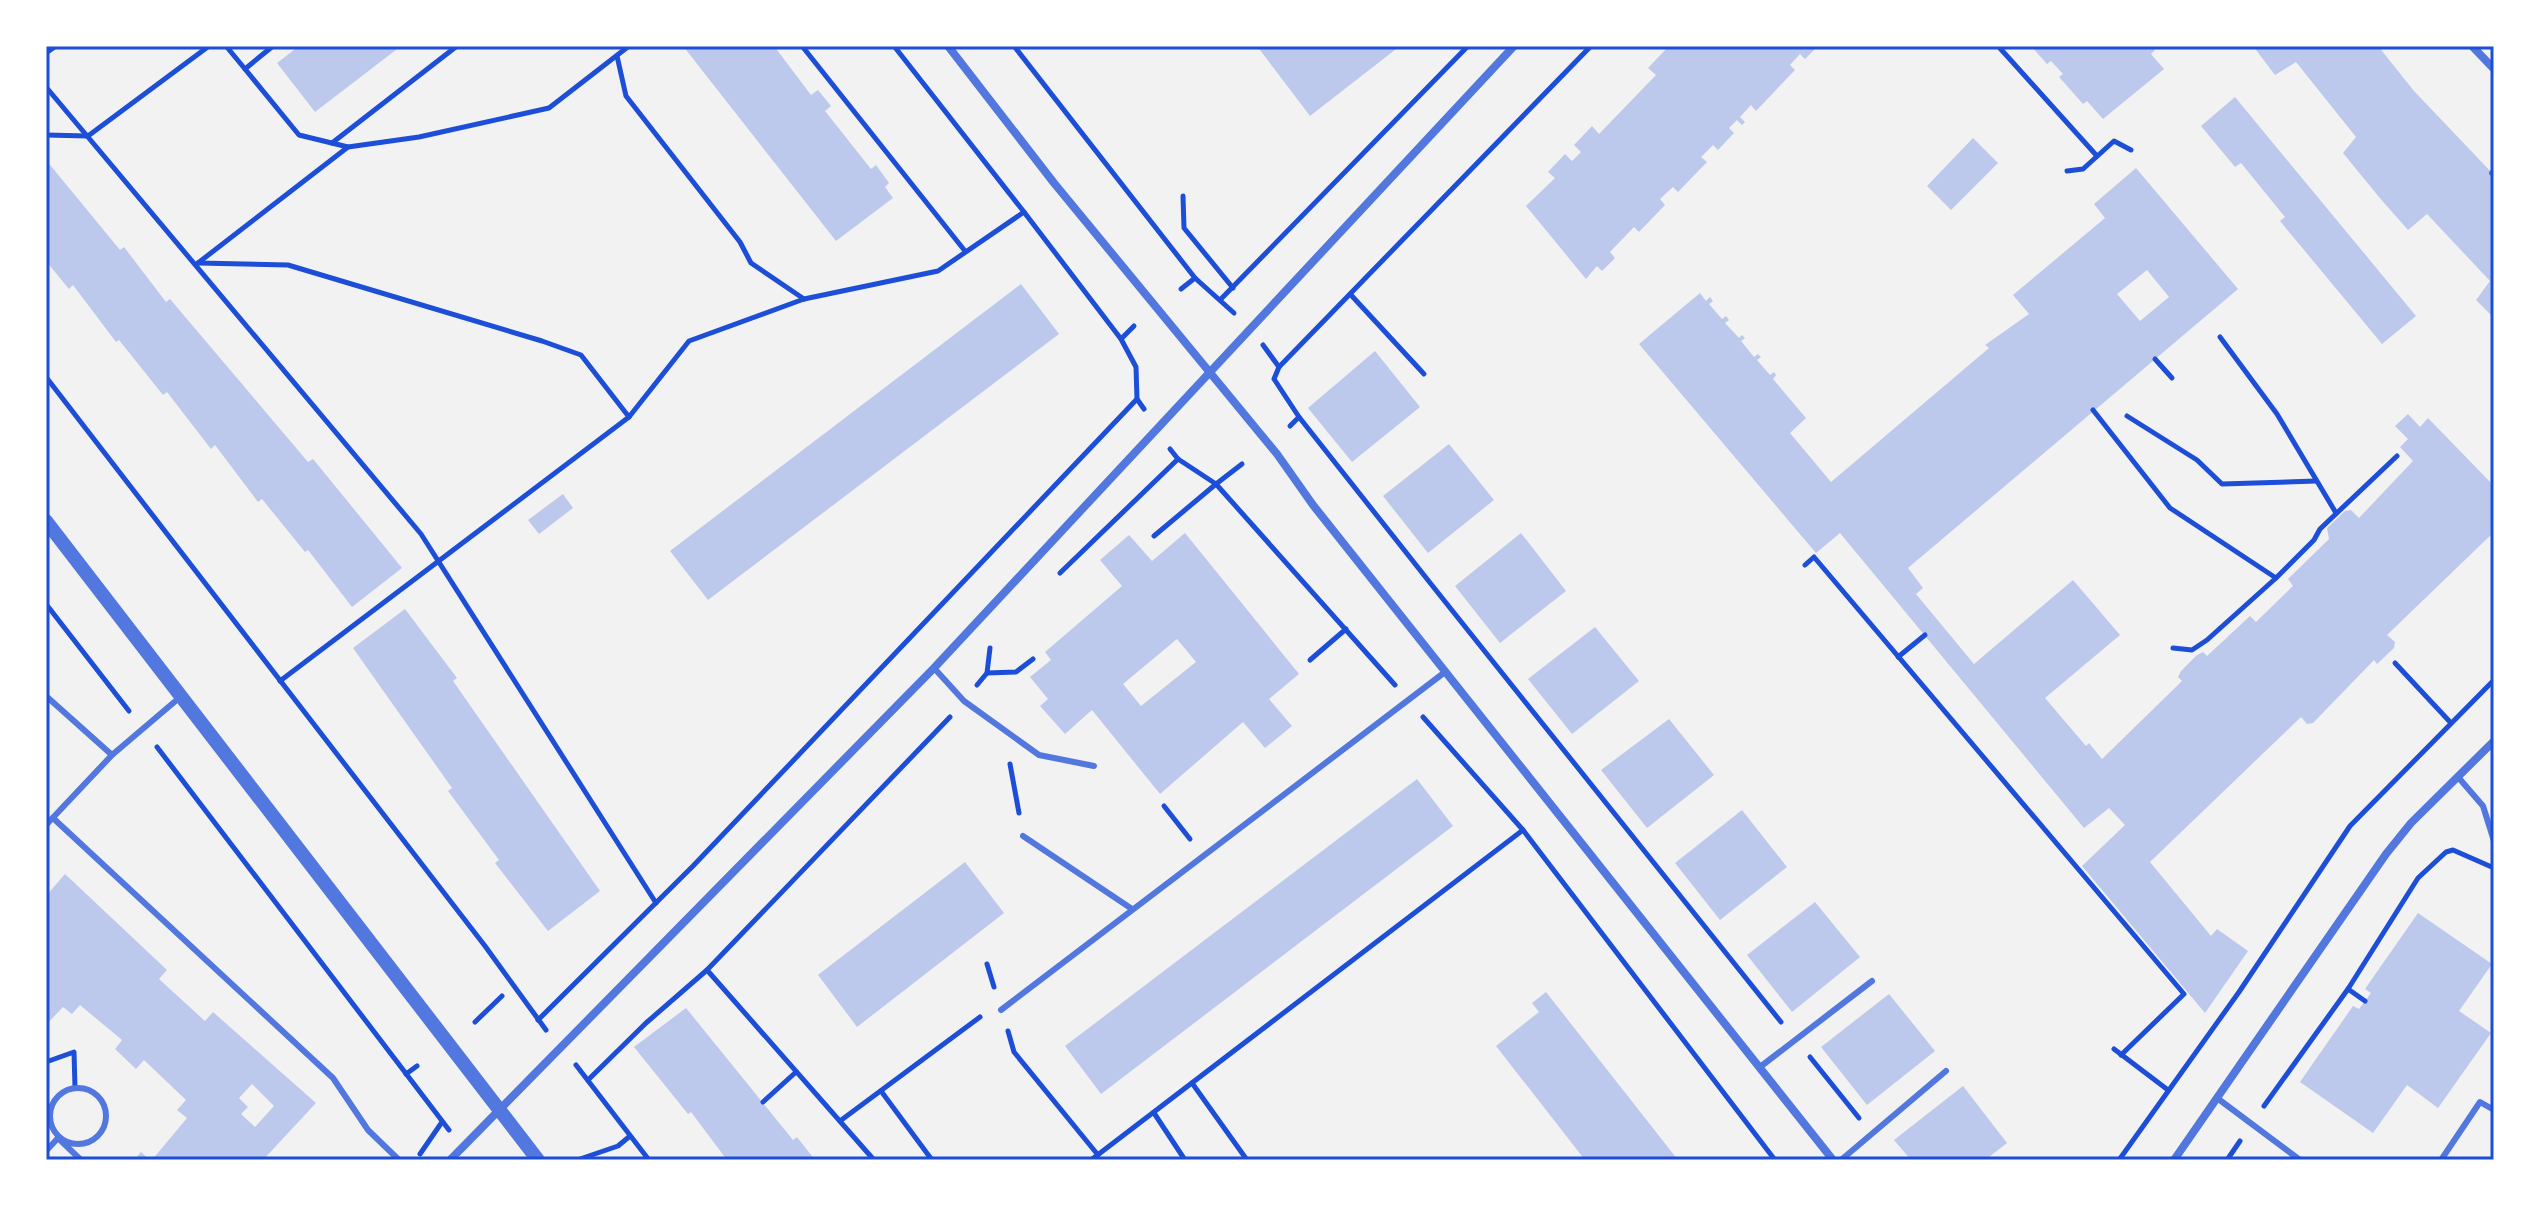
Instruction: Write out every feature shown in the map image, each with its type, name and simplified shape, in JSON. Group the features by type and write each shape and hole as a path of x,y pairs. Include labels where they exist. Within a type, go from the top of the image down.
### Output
{"street":[{"path":"948,46 1207,372 1277,454 1445,672 1833,1160"},
{"path":"450,1160 934,668 1514,46"},
{"path":"2472,46 2494,69"},
{"path":"46,521 538,1160"},
{"path":"2174,1160 2386,854 2411,823 2494,741"}],"lane":[{"path":"934,668 964,701 1039,755 1094,766"},
{"path":"1001,1010 1445,672"},
{"path":"46,696 112,755"},
{"path":"46,825 112,755 180,698"},
{"path":"2458,777 2483,806 2494,841"},
{"path":"53,818 333,1078 368,1130 399,1160"},
{"path":"1023,836 1132,909"},
{"path":"1760,1067 1872,981"},
{"path":"1841,1160 1946,1071"},
{"path":"58,1138 77,1146 96,1140 107,1123 104,1103 89,1089 75,1088 53,1101 49,1121 58,1138 81,1160"},
{"path":"2217,1098 2300,1160"},
{"path":"2441,1160 2480,1102 2494,1110"},
{"path":"46,1151 58,1138"}],"path":[{"path":"46,53 56,46"},
{"path":"46,135 88,136 209,46"},
{"path":"226,46 299,135 348,147 419,137 549,108 629,46"},
{"path":"245,69 273,46"},
{"path":"332,143 457,46"},
{"path":"802,46 965,251"},
{"path":"894,46 1121,339 1136,367 1137,399 1144,409"},
{"path":"1026,46 1016,49 1195,278 1234,313"},
{"path":"1220,300 1468,46"},
{"path":"1591,46 1279,367 1274,379 1299,417 1871,1134"},
{"path":"1998,46 2097,156"},
{"path":"617,56 626,96 740,242 751,263 804,299"},
{"path":"46,87 440,560 656,903"},
{"path":"2067,171 2083,169 2114,141 2131,150"},
{"path":"348,147 198,263 288,265 542,341 581,355 629,417"},
{"path":"1183,196 1184,228 1233,288"},
{"path":"280,681 629,417 689,341 804,299 938,271 1024,212"},
{"path":"1181,289 1195,278"},
{"path":"1351,295 1424,374"},
{"path":"1121,339 1134,326"},
{"path":"2220,337 2277,414 2336,513"},
{"path":"1260,340 1279,367"},
{"path":"2155,359 2172,378"},
{"path":"46,377 546,1031"},
{"path":"538,1020 656,903 1137,399"},
{"path":"2093,410 2170,508 2276,578"},
{"path":"2127,416 2197,460 2222,484 2316,481"},
{"path":"1290,426 1299,417"},
{"path":"1170,448 1178,459 1216,484 1523,830 1775,1160"},
{"path":"2173,648 2192,650 2207,640 2276,578 2336,513 2397,456"},
{"path":"1053,580 1178,459"},
{"path":"1154,536 1242,464"},
{"path":"1805,565 1814,557 2184,994 2121,1055"},
{"path":"46,604 462,1148"},
{"path":"1310,660 1346,629"},
{"path":"1898,657 1925,635"},
{"path":"973,690 987,673 988,651 997,640"},
{"path":"987,673 1016,672 1033,659"},
{"path":"2395,663 2451,723"},
{"path":"2119,1160 2239,992 2350,826 2494,680"},
{"path":"588,1080 646,1023 707,970 953,713"},
{"path":"947,720 960,728"},
{"path":"1009,762 1023,836"},
{"path":"1164,806 1203,856"},
{"path":"1091,1160 1523,830"},
{"path":"2227,1160 2348,989 2418,878 2446,852 2453,850 2494,868"},
{"path":"987,964 1014,1052 1098,1155"},
{"path":"707,970 874,1160"},
{"path":"2348,989 2365,1001"},
{"path":"475,1022 502,996"},
{"path":"840,1121 986,1012 1001,1010"},
{"path":"2114,1049 2168,1090"},
{"path":"46,1062 74,1052 75,1088"},
{"path":"572,1061 649,1160"},
{"path":"406,1074 417,1066"},
{"path":"763,1102 796,1072"},
{"path":"1192,1083 1247,1160"},
{"path":"881,1091 932,1160"},
{"path":"1154,1113 1185,1160"},
{"path":"413,1160 431,1142 442,1122"},
{"path":"580,1159 618,1146 630,1136"}],"building":[{"path":"299,46 401,46 315,112 277,63"},
{"path":"683,46 774,46 811,95 818,90 831,106 825,111 871,169 876,165 889,183 885,187 893,198 836,241"},
{"path":"1257,46 1400,46 1310,116"},
{"path":"1669,46 1818,46 1805,59 1800,54 1790,65 1795,70 1756,111 1751,105 1740,117 1745,122 1742,125 1737,120 1729,128 1734,133 1718,150 1713,145 1701,157 1707,162 1678,192 1673,187 1660,199 1665,205 1639,232 1634,227 1610,252 1615,258 1602,271 1597,266 1586,279 1526,206 1555,178 1548,172 1565,154 1572,161 1581,152 1574,145 1592,126 1599,134 1656,75 1648,68"},
{"path":"2031,46 2151,46 2155,50 2151,54 2164,69 2103,119 2087,101 2083,104 2059,77 2063,74 2051,61 2047,64"},
{"path":"2253,46 2378,46 2414,91 2494,175 2494,318 2476,300 2490,281 2427,214 2408,230 2343,153 2356,137 2296,62 2275,75"},
{"path":"2235,97 2416,316 2382,344 2280,221 2285,217 2241,163 2235,167 2201,126"},
{"path":"1973,138 1998,163 1951,210 1927,186"},
{"path":"46,160 120,250 124,247 166,302 170,299 308,462 313,459 402,568 352,607 308,550 305,552 262,499 258,502 215,445 211,449 167,392 163,395 119,340 116,342 73,285 69,289 46,261"},
{"path":"2136,168 2238,289 1908,568 1923,588 1916,594 1974,664 2073,580 2120,635 2045,698 2086,746 2089,743 2102,759 2182,681 2178,677 2181,671 2197,655 2203,652 2207,656 2250,616 2256,622 2293,586 2288,579 2329,539 2327,528 2345,511 2351,510 2359,518 2413,461 2400,447 2408,439 2395,426 2408,414 2420,427 2428,418 2494,486 2494,532 2387,635 2395,642 2394,648 2377,664 2374,660 2313,723 2307,724 2301,717 2150,862 2211,936 2217,929 2248,951 2205,1013 2082,866 2125,825 2109,808 2084,828 1840,533 1816,553 1639,344 1700,293 1706,301 1710,297 1713,301 1709,304 1722,319 1726,316 1729,320 1725,323 1739,338 1742,335 1745,338 1741,341 1754,357 1758,354 1761,357 1757,360 1770,375 1774,372 1776,375 1773,379 1806,418 1790,433 1831,482 1989,348 1985,345 2029,314 2013,295 2105,218 2094,204","holes":["2147,270 2169,297 2140,321 2117,294"]},
{"path":"1021,284 1059,334 708,600 670,551"},
{"path":"1375,351 1420,407 1352,462 1308,408"},
{"path":"1449,444 1494,500 1428,553 1383,496"},
{"path":"563,494 573,508 539,534 528,520"},
{"path":"1185,533 1299,674 1269,699 1292,726 1265,748 1243,722 1160,794 1092,710 1065,734 1040,706 1048,699 1030,677 1051,660 1045,652 1122,586 1100,560 1129,535 1152,561","holes":["1177,639 1196,662 1141,706 1123,684"]},
{"path":"1521,533 1566,591 1500,643 1455,586"},
{"path":"405,609 457,678 453,681 600,891 548,931 495,863 499,860 448,791 452,788 353,648"},
{"path":"1595,627 1639,681 1572,734 1528,679"},
{"path":"1669,719 1714,775 1647,828 1601,770"},
{"path":"1417,779 1453,826 1101,1094 1065,1046"},
{"path":"1742,810 1787,867 1720,920 1675,863"},
{"path":"965,862 1004,913 857,1027 818,975"},
{"path":"65,874 167,970 159,979 205,1021 213,1012 316,1103 263,1160 152,1160 187,1118 177,1110 186,1100 144,1060 136,1069 115,1049 122,1040 80,1005 72,1014 63,1007 46,1025 46,896","holes":["252,1084 274,1106 255,1127 241,1114 248,1107 239,1098"]},
{"path":"1815,902 1860,957 1792,1012 1747,955"},
{"path":"2418,913 2492,964 2459,1011 2491,1033 2438,1108 2407,1085 2373,1133 2300,1082 2353,1006 2359,1009 2371,993 2365,989"},
{"path":"1546,992 1678,1160 1585,1160 1496,1046 1539,1012 1532,1003"},
{"path":"1889,994 1935,1051 1867,1105 1821,1047"},
{"path":"686,1008 793,1140 797,1137 815,1160 727,1160 691,1112 688,1114 634,1047"},
{"path":"1963,1086 2007,1143 1985,1160 1911,1160 1894,1140"},
{"path":"141,1152 150,1160 134,1160"}]}
